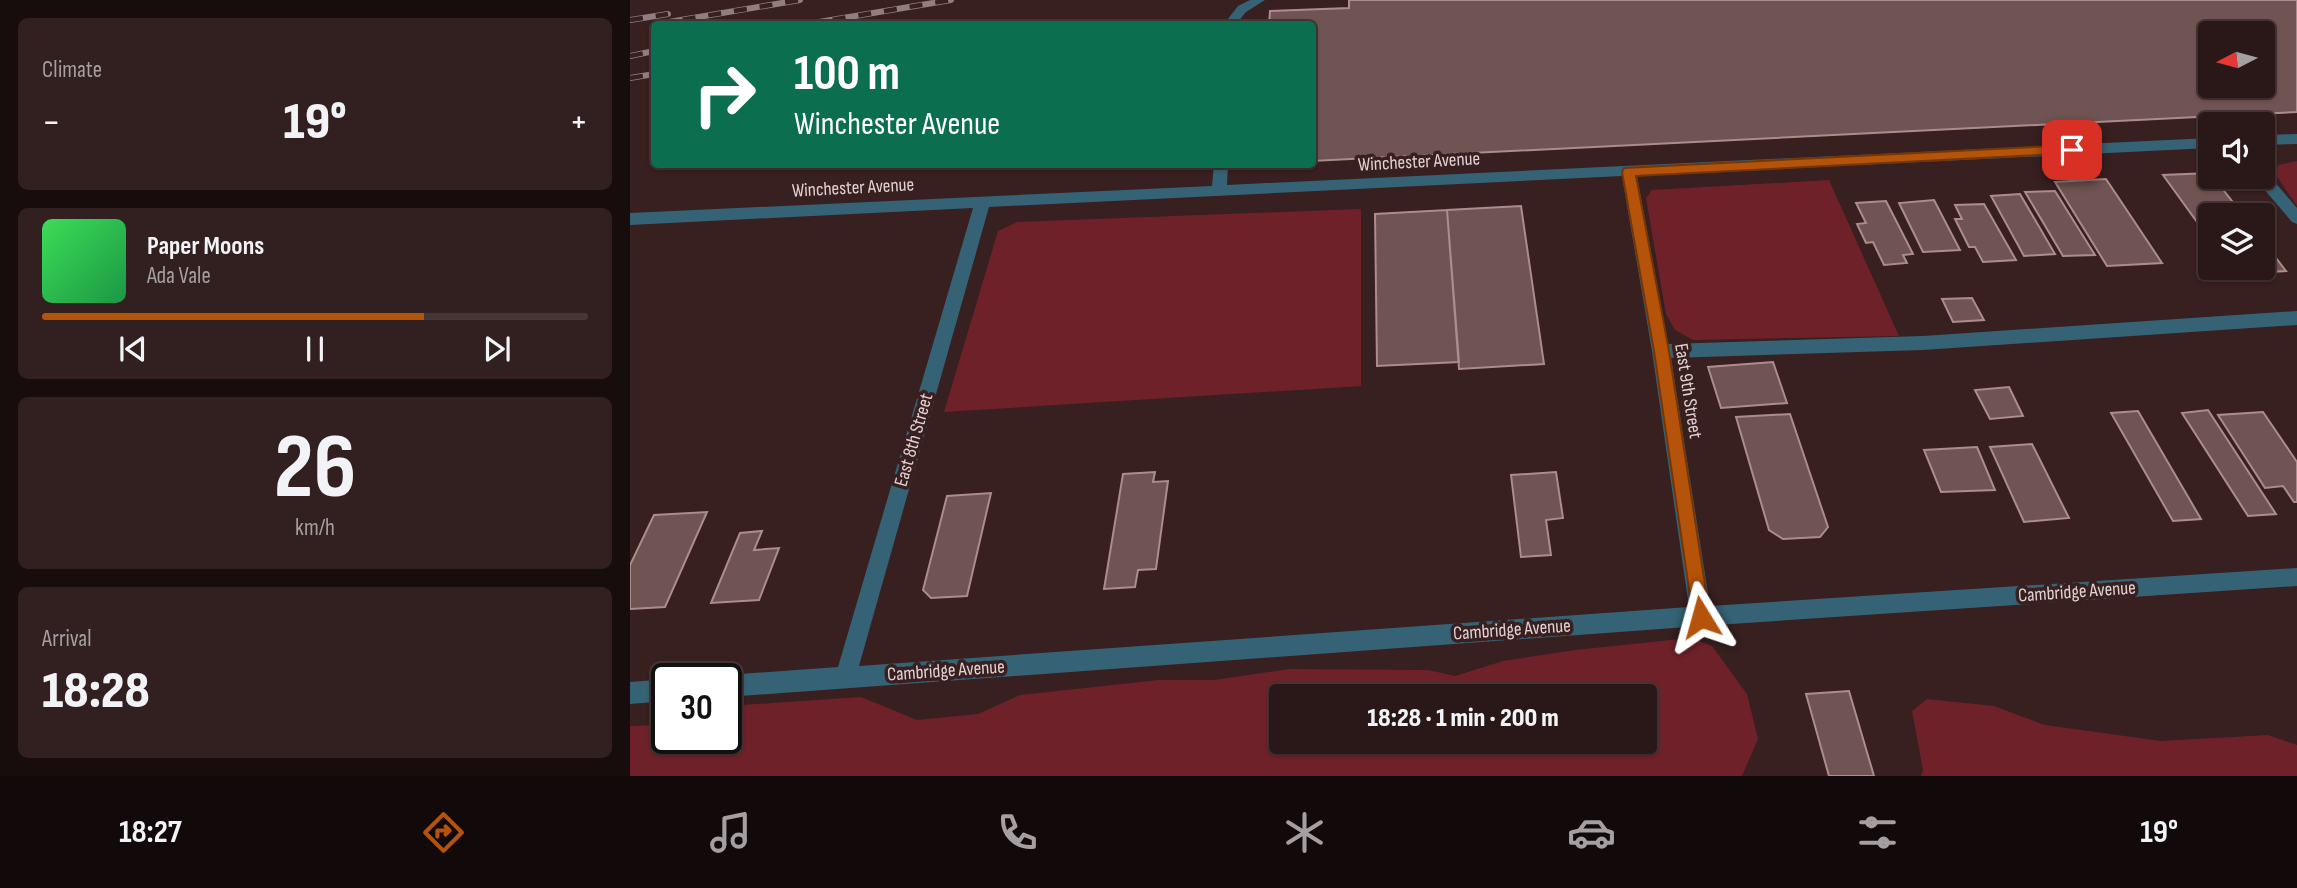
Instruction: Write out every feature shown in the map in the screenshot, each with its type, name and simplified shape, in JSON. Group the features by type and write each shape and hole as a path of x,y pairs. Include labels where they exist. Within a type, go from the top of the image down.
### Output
{"street":[{"path":"1232,21 1242,9 1259,0"},
{"path":"2275,140 2297,139"},
{"name":"Winchester Avenue","path":"630,219 2198,144"},
{"path":"1219,191 1221,168"},
{"name":"East 9th Street","path":"1629,172 1661,351 1701,617"},
{"path":"2272,189 2297,218"},
{"name":"East 8th Street","path":"845,679 983,201"},
{"path":"1661,351 1923,343 2297,318"},
{"name":"Cambridge Avenue","path":"742,686 2297,577"},
{"path":"630,693 651,691"}],"shaded area":[{"path":"2297,161 2297,206 2275,174 2278,165"},
{"path":"1829,180 1899,336 1693,340 1675,330 1666,314 1646,198 1652,190"},
{"path":"1361,209 1361,386 944,412 998,231 1017,222"},
{"path":"1690,638 1712,646 1747,694 1758,739 1742,776 630,776 630,726 651,725 651,754 742,754 742,705 861,697 917,720 978,714 1020,695 1159,680 1214,680 1290,669 1428,670 1455,676 1503,661 1575,650"},
{"path":"1927,699 1994,706 2045,725 2161,741 2268,735 2297,745 2297,776 1921,776 1923,770 1912,711"}],"building":[{"path":"1349,0 2297,0 2297,112 2198,112 2198,117 1316,161 1316,21 1269,21 1270,11 1349,8"},
{"path":"2198,174 2198,189 2223,189 2234,203 2198,203 2198,223 2163,175"},
{"path":"2106,179 2162,263 2107,266 2055,182"},
{"path":"2055,191 2095,255 2063,256 2025,192"},
{"path":"2020,194 2055,254 2024,256 1991,196"},
{"path":"1934,200 1960,250 1923,252 1899,203"},
{"path":"1886,201 1913,254 1903,255 1907,263 1884,265 1873,242 1866,243 1857,224 1866,223 1856,203"},
{"path":"1984,204 2016,260 1983,262 1975,247 1969,247 1955,219 1962,219 1955,205"},
{"path":"1521,206 1544,364 1459,369 1447,210"},
{"path":"1447,210 1459,362 1377,366 1375,214"},
{"path":"2275,257 2286,271 2275,272"},
{"path":"1972,298 1984,320 1953,322 1942,299"},
{"path":"1773,362 1787,403 1721,408 1708,367"},
{"path":"2009,387 2023,416 1990,419 1975,390"},
{"path":"2208,410 2276,514 2248,516 2182,413"},
{"path":"2138,411 2201,519 2173,521 2111,413"},
{"path":"2263,412 2297,462 2297,502 2294,502 2283,486 2265,488 2218,415"},
{"path":"1790,414 1828,527 1820,537 1783,539 1769,530 1736,417"},
{"path":"2032,444 2069,518 2024,522 1990,447"},
{"path":"1977,447 1995,490 1941,492 1924,450"},
{"path":"1155,472 1153,482 1168,481 1156,569 1138,570 1135,587 1104,589 1123,474"},
{"path":"1556,472 1563,518 1546,520 1551,555 1521,557 1511,475"},
{"path":"991,493 967,596 931,598 923,590 947,496"},
{"path":"707,512 665,607 630,609 630,565 654,515"},
{"path":"762,531 754,550 779,548 759,600 711,603 740,533"},
{"path":"1849,691 1874,776 1829,776 1806,694"}],"railway":[{"path":"675,21 800,0"},
{"path":"825,21 951,0"},
{"path":"630,20 668,14"},
{"path":"630,56 651,52"},
{"path":"630,78 651,74"}],"route":[{"path":"1701,617 1661,351 1629,172 2072,150"}]}
